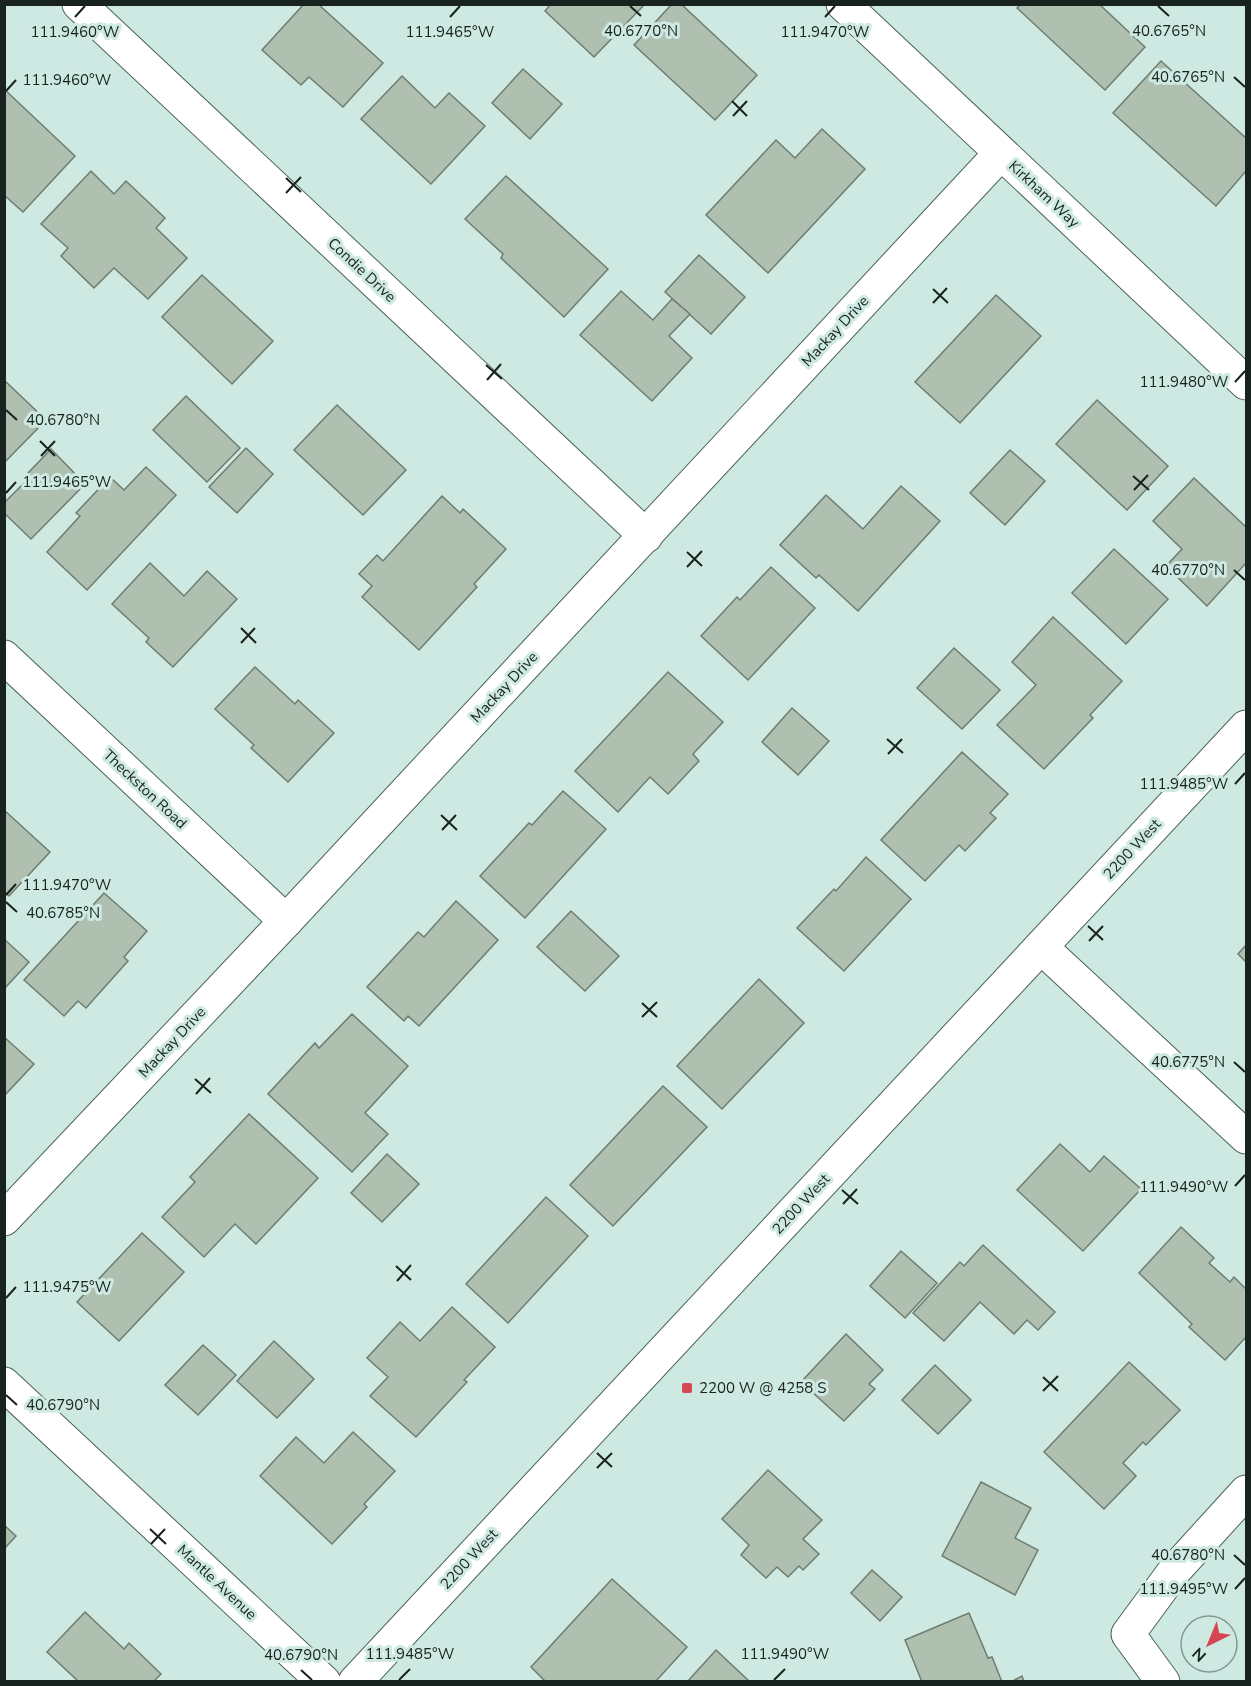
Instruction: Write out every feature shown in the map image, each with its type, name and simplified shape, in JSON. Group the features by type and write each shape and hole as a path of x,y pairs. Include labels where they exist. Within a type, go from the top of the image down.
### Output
{"street":[{"name":"Condie Drive","path":"79,4 646,536"},
{"name":"Kirkham Way","path":"843,4 1246,383"},
{"name":"Mackay Drive","path":"4,1219 286,921 1001,153"},
{"name":"Theckston Road","path":"4,657 286,921"},
{"name":"2200 West","path":"355,1682 1246,727"},
{"path":"1041,946 1246,1137"},
{"name":"Mantle Avenue","path":"4,1384 324,1682"},
{"path":"1163,1682 1128,1634 1174,1570 1246,1492"}],"building":[{"path":"304,4 318,4 383,63 343,107 309,77 301,85 262,50"},
{"path":"551,4 645,4 594,57 545,11"},
{"path":"672,4 681,4 757,75 715,120 634,45"},
{"path":"1021,4 1099,4 1145,47 1105,90 1017,8"},
{"path":"1161,61 1246,138 1246,171 1216,206 1113,113"},
{"path":"523,69 562,104 530,139 492,103"},
{"path":"402,76 435,108 449,93 485,126 431,184 361,119"},
{"path":"4,89 75,156 23,212 4,195"},
{"path":"822,129 865,169 768,273 706,215 776,140 795,158"},
{"path":"91,171 114,194 126,181 165,218 156,228 187,258 148,299 114,268 94,288 61,256 68,248 41,224"},
{"path":"506,176 608,269 564,317 501,258 503,254 465,219"},
{"path":"699,255 745,297 711,334 665,292"},
{"path":"202,275 273,341 232,384 162,317"},
{"path":"621,291 653,320 672,299 690,314 669,336 692,358 652,401 580,335"},
{"path":"996,295 1041,336 960,423 915,382"},
{"path":"4,380 46,420 4,463"},
{"path":"186,396 240,448 207,482 153,430"},
{"path":"1097,400 1168,466 1127,510 1056,444"},
{"path":"337,405 406,470 363,515 294,450"},
{"path":"246,448 273,474 237,513 209,487"},
{"path":"51,449 85,484 31,539 4,513 4,503 31,476 28,473"},
{"path":"1010,450 1045,481 1005,525 970,493"},
{"path":"146,467 176,495 87,590 47,552 80,516 76,513 110,477 124,490"},
{"path":"1194,478 1246,527 1246,563 1207,606 1166,566 1182,549 1153,521"},
{"path":"901,486 940,521 858,611 819,575 816,578 780,545 826,495 863,529"},
{"path":"442,496 460,513 463,509 506,549 474,584 477,587 419,650 362,597 372,586 359,574 377,555 383,561"},
{"path":"1114,549 1168,599 1126,644 1072,593"},
{"path":"150,563 184,596 207,571 237,599 173,667 146,642 149,638 112,604"},
{"path":"771,567 815,608 748,680 701,636 737,597 740,600"},
{"path":"1053,617 1122,681 1090,715 1093,718 1044,769 997,725 1036,685 1012,662"},
{"path":"954,648 1000,690 962,729 917,688"},
{"path":"255,667 295,704 298,700 334,733 288,782 251,748 254,745 215,709"},
{"path":"668,672 723,722 693,754 699,761 668,794 650,777 618,812 575,771"},
{"path":"792,708 829,741 798,775 762,742"},
{"path":"962,752 1008,794 990,813 996,818 965,851 959,845 925,881 881,840"},
{"path":"563,791 606,829 525,918 480,876 529,823 532,825"},
{"path":"4,810 50,852 9,896 4,891"},
{"path":"866,857 911,899 844,971 797,928 834,889 836,891"},
{"path":"104,893 147,931 124,957 128,961 86,1008 78,1001 64,1016 24,980"},
{"path":"456,901 498,940 419,1026 408,1016 404,1021 367,987 418,932 424,937"},
{"path":"571,911 619,956 585,991 537,947"},
{"path":"4,939 29,962 4,989"},
{"path":"1246,945 1246,962 1238,954"},
{"path":"759,979 804,1023 722,1109 677,1066"},
{"path":"352,1014 408,1066 365,1113 388,1134 352,1172 268,1094 315,1043 319,1048"},
{"path":"4,1037 34,1064 4,1096"},
{"path":"663,1086 707,1127 613,1226 570,1185"},
{"path":"249,1114 318,1178 256,1244 235,1224 204,1257 162,1217 195,1182 190,1177"},
{"path":"1060,1144 1090,1172 1104,1156 1141,1189 1083,1251 1017,1190"},
{"path":"387,1154 419,1184 382,1222 351,1193"},
{"path":"546,1197 588,1236 508,1323 466,1284"},
{"path":"1181,1227 1214,1258 1209,1263 1230,1282 1234,1277 1246,1289 1246,1337 1225,1360 1189,1327 1192,1324 1139,1273"},
{"path":"142,1233 184,1272 119,1341 77,1302"},
{"path":"983,1245 1055,1312 1038,1330 1027,1320 1014,1334 980,1302 944,1341 913,1313 960,1262 964,1266"},
{"path":"901,1251 937,1283 905,1318 870,1286"},
{"path":"452,1307 495,1347 464,1380 467,1382 416,1437 370,1396 388,1377 367,1358 400,1322 420,1341"},
{"path":"846,1334 883,1370 869,1384 875,1389 844,1421 801,1382"},
{"path":"274,1341 314,1379 277,1418 237,1381"},
{"path":"203,1345 236,1375 198,1415 165,1385"},
{"path":"1129,1362 1180,1410 1146,1445 1143,1442 1123,1463 1136,1476 1104,1509 1044,1452"},
{"path":"935,1365 971,1400 938,1434 902,1400"},
{"path":"353,1432 395,1471 364,1504 367,1507 332,1544 260,1476 296,1437 324,1463"},
{"path":"768,1470 822,1520 803,1539 819,1554 803,1570 799,1566 788,1577 777,1567 766,1578 741,1555 749,1545 722,1519"},
{"path":"981,1482 1031,1508 1015,1538 1038,1550 1015,1595 942,1556"},
{"path":"4,1525 16,1536 4,1549"},
{"path":"872,1570 902,1597 880,1621 851,1593"},
{"path":"612,1579 687,1647 655,1682 546,1682 531,1667"},
{"path":"85,1612 124,1649 129,1643 161,1674 155,1680 157,1682 79,1682 47,1652"},
{"path":"969,1613 988,1658 992,1657 1002,1682 922,1682 905,1640"},
{"path":"716,1650 750,1682 687,1682"},
{"path":"1022,1676 1024,1682 1011,1682"}],"place":[{"name":"2200 W @ 4258 S","path":"687,1388"}]}
